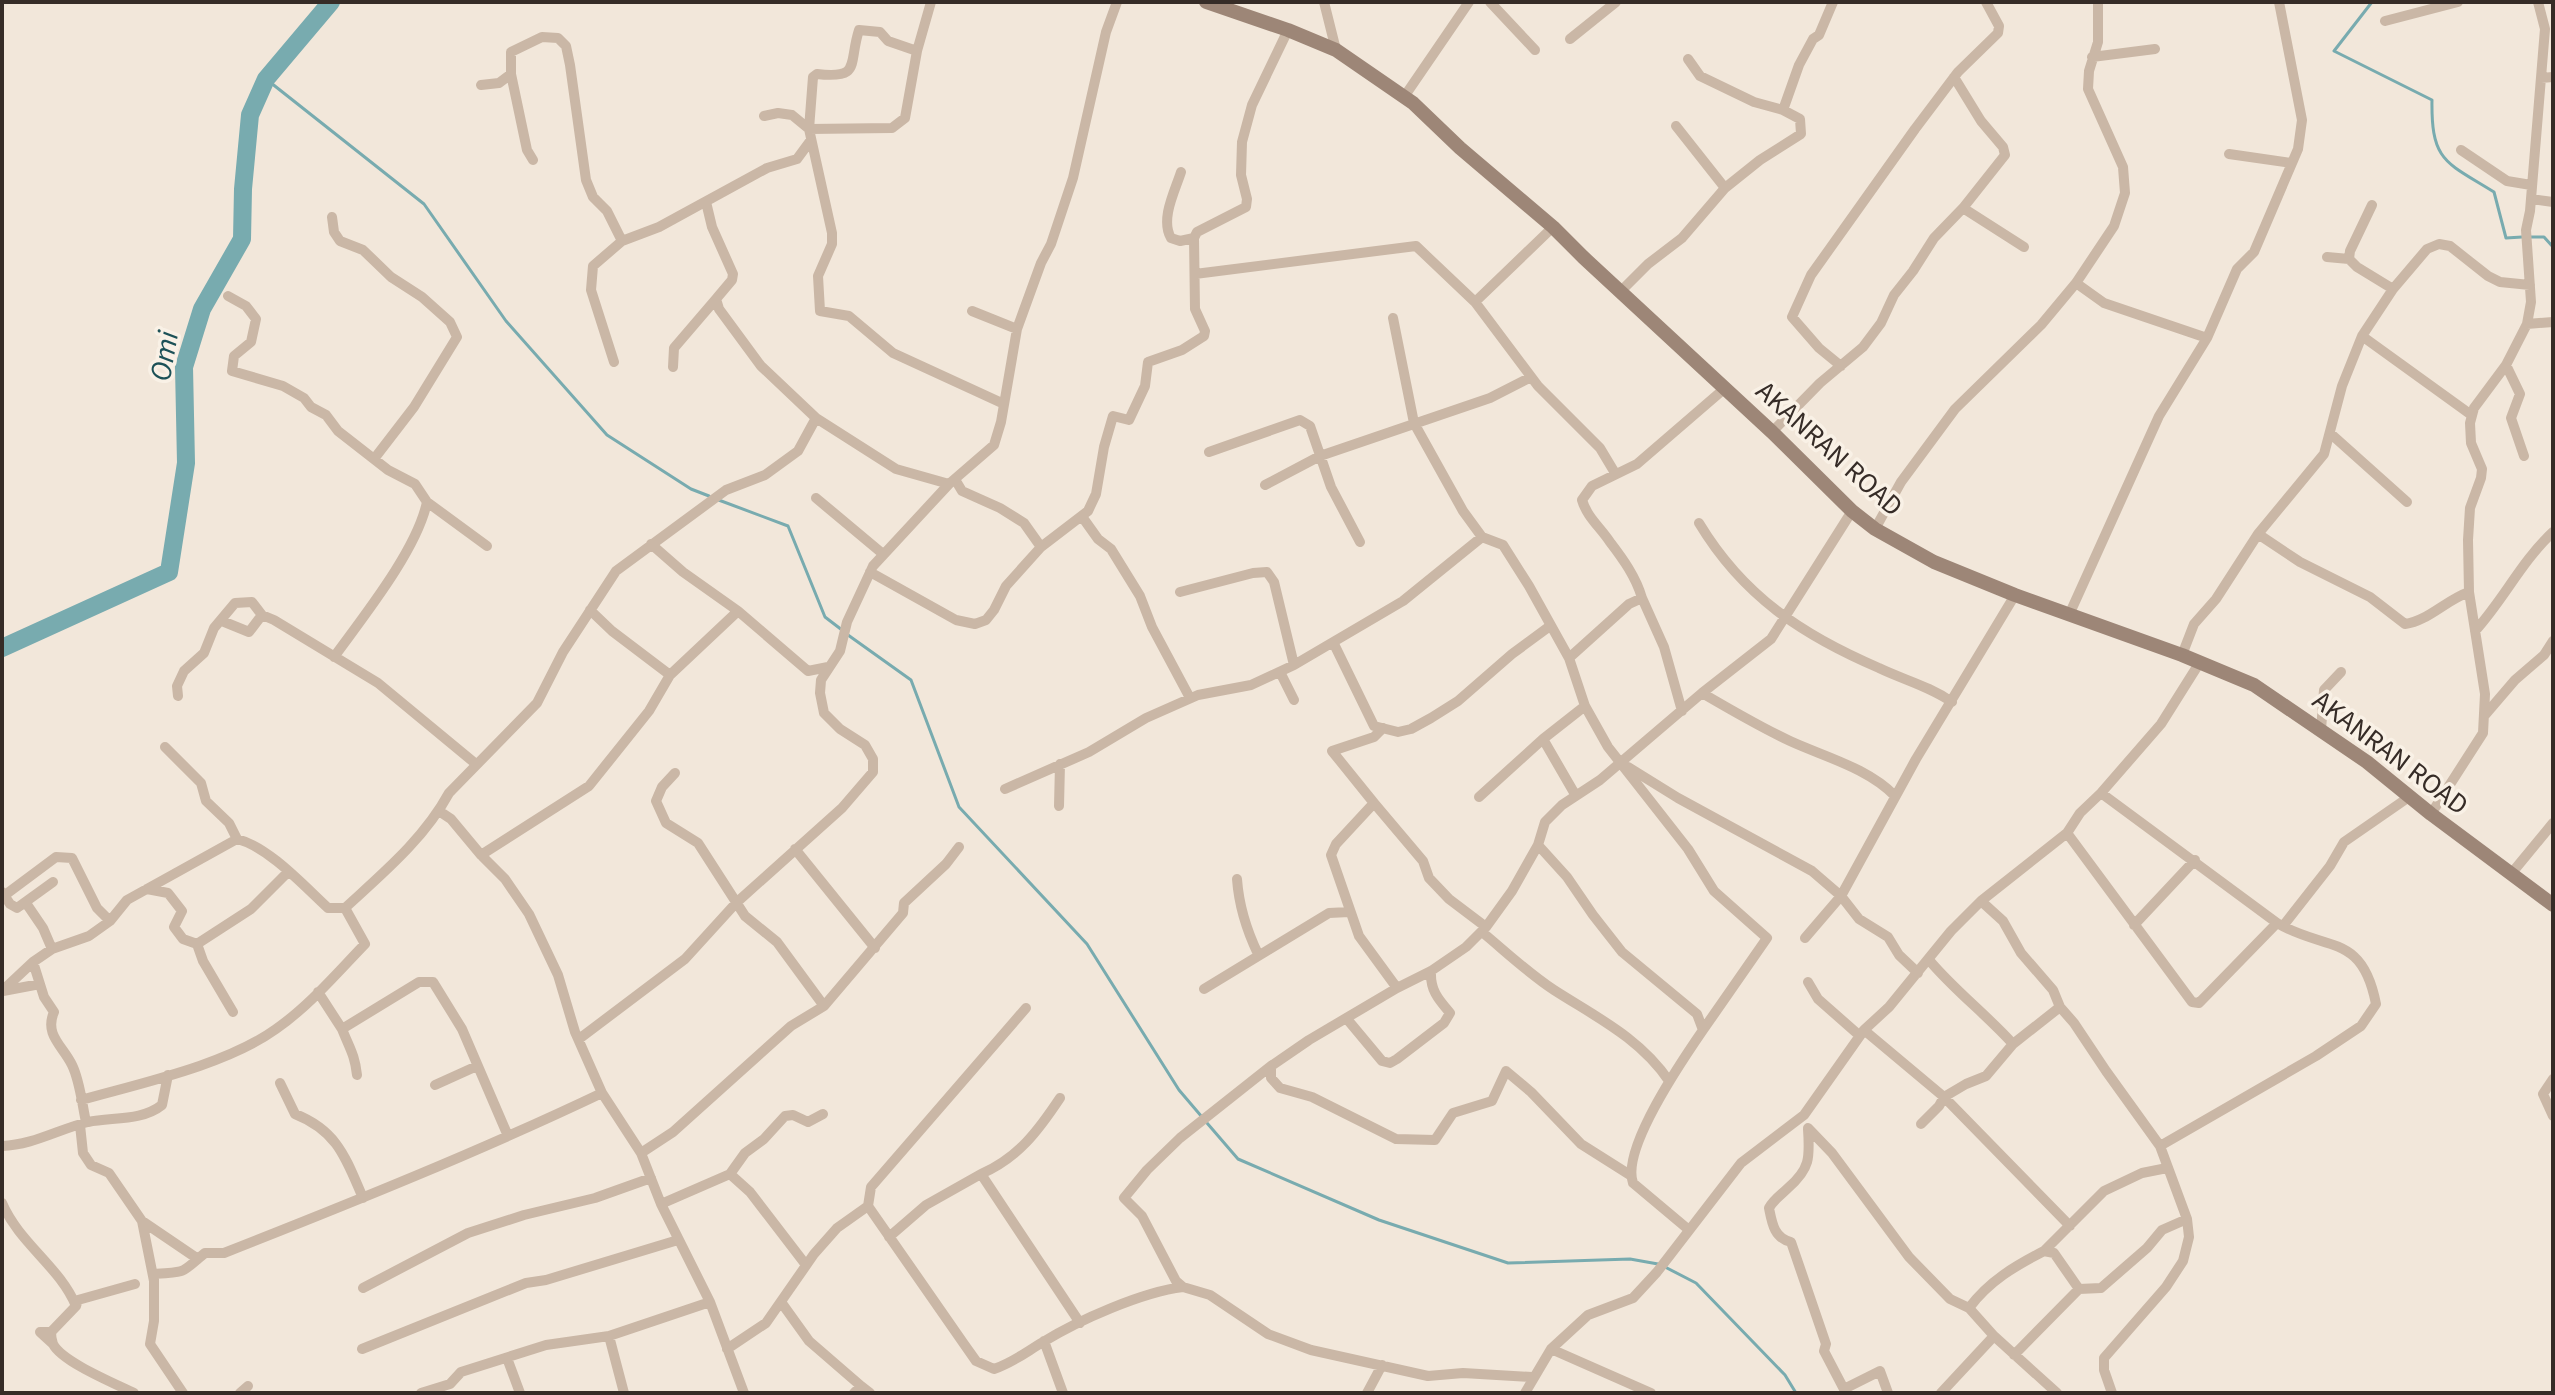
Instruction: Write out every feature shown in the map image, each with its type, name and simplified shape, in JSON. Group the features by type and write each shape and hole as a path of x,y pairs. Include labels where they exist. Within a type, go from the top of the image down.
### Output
{"main road":[{"name":"AKANRAN ROAD","path":"1206,2 1336,50 1404,97 1553,227 1852,511 1875,529 1934,562 2254,685 2367,762 2553,905"}],"street":[{"path":"810,134 892,128 905,118 917,51 931,2"},
{"path":"579,1039 685,959 736,903 842,808 873,772 873,759 865,745 840,729 824,713 821,680 840,651 847,622 870,572 883,554 952,482 994,445 1017,329 1073,178 1106,32 1117,2"},
{"path":"1324,2 1336,50"},
{"path":"1404,97 1469,2"},
{"path":"1490,2 1535,50"},
{"path":"1570,39 1616,2"},
{"path":"1783,110 1799,65 1813,39 1819,35 1833,2"},
{"path":"1841,366 1819,348 1792,317 1811,275 1954,77 1998,33 1999,26 1986,2"},
{"path":"1875,529 1901,482 1955,409 2041,325 2076,283 2114,226 2125,193 2123,167 2088,89 2092,57 2098,42 2098,2"},
{"path":"2069,615 2159,416 2207,338 2237,269 2254,252 2302,133 2279,2"},
{"path":"2385,21 2458,2"},
{"path":"2431,814 2483,733 2485,694 2469,592 2470,508 2482,469 2471,443 2470,414 2506,365 2527,324 2531,302 2526,234 2545,29 2538,2"},
{"path":"917,51 888,41 880,32 859,30 853,49 852,68 839,77 817,74 813,77 810,134 832,233 832,244 818,276 820,311 849,316 893,353 1004,404"},
{"path":"870,572 956,620 975,624 986,620 1006,586 1041,547 1083,518 1096,494 1113,416 1129,420 1145,386 1148,362 1182,350 1204,336 1205,331 1195,309 1194,238 1197,232 1246,207 1241,175 1242,142 1252,105 1288,30"},
{"path":"533,160 527,150 511,74 511,52 542,37 558,38 566,46 585,153 586,180 593,197 607,211 622,241"},
{"path":"2092,57 2155,49"},
{"path":"1620,292 1648,264 1682,238 1725,188 1760,160 1801,134 1800,119 1783,110 1754,102 1700,76 1688,59"},
{"path":"481,85 499,83 511,74"},
{"path":"1772,432 1820,383 1863,347 1881,323 1894,295 1934,238 1963,208 2005,155 2003,147 1981,121 1954,77"},
{"path":"2541,78 2553,77"},
{"path":"764,116 778,113 792,115 810,134"},
{"path":"1676,126 1725,188"},
{"path":"614,362 591,290 593,266 622,241 659,227 767,168 797,159 810,134"},
{"path":"2461,150 2507,181 2531,185"},
{"path":"2229,154 2291,163"},
{"path":"1181,172 1169,208 1168,232 1171,238 1180,241 1194,238"},
{"path":"2531,199 2553,202"},
{"path":"673,367 674,348 732,280 733,274 712,227 706,202"},
{"path":"2349,259 2372,205"},
{"path":"1963,208 2024,247"},
{"path":"332,217 334,232 340,241 363,250 391,277 422,297 450,322 457,337 414,407 374,459"},
{"path":"1475,302 1553,227"},
{"path":"2182,655 2194,624 2216,599 2258,534 2324,454 2331,434 2332,417 2362,336 2393,289 2427,249 2439,244 2450,246 2479,270 2500,282 2530,285"},
{"path":"1195,274 1416,246 1475,302 1531,377 1600,448 1615,473"},
{"path":"2327,257 2349,259 2393,289"},
{"path":"2076,283 2104,303 2207,338"},
{"path":"228,296 246,306 256,319 251,342 234,356 232,371 292,390 311,407 326,415 338,431 388,470 415,484 427,502 487,546"},
{"path":"716,299 719,309 761,366 816,418 896,469 952,482 962,491 1000,508 1024,523 1041,547"},
{"path":"972,311 1017,329"},
{"path":"1393,318 1414,423 1463,511 1482,537 1503,545 1569,658 1585,706 1608,747 1688,849 1714,891 1767,938 1669,1081 1637,1145 1630,1175 1633,1183 1689,1230"},
{"path":"2527,324 2553,322"},
{"path":"2362,336 2470,414"},
{"path":"2506,365 2520,394 2511,418 2524,456"},
{"path":"1265,485 1320,456 1498,395 1531,377"},
{"path":"1682,711 1664,647 1633,575 1585,512 1582,500 1592,486 1637,464 1724,389"},
{"path":"2,991 52,949 89,936 110,921 127,900 237,839 263,851 328,908 345,908 395,863 439,811 449,793 537,703 547,680 616,571 726,490 765,475 798,451 816,418"},
{"path":"1209,452 1300,420 1310,426 1331,487 1360,542"},
{"path":"2331,434 2407,502"},
{"path":"816,498 883,554"},
{"path":"334,657 397,565 423,521 427,502"},
{"path":"1532,1377 1463,1373 1428,1376 1311,1350 1268,1334 1210,1295 1180,1284 1142,1216 1124,1198 1180,1138 1271,1066 1466,947 1484,929 1512,891 1538,845 1545,822 1771,639 1786,620 1852,511"},
{"path":"1083,518 1098,539 1111,549 1140,596 1152,627 1190,698"},
{"path":"1699,523 1713,547 1786,620 1827,645 1930,688 1952,702"},
{"path":"2475,631 2492,612 2531,552 2553,532"},
{"path":"2258,534 2300,562 2370,597 2405,624 2417,622 2455,597 2469,592"},
{"path":"1005,789 1089,752 1146,718 1190,698 1251,685 1334,644 1403,601 1482,537"},
{"path":"651,544 683,572 738,611 808,671 819,671 830,666"},
{"path":"1180,592 1267,572 1274,582 1294,665"},
{"path":"1805,938 1841,896 1895,796 2015,595"},
{"path":"1569,658 1629,604 1642,598"},
{"path":"178,696 177,686 184,671 204,653 214,628 235,603 252,602 262,615 378,683 476,764"},
{"path":"590,610 612,631 670,675"},
{"path":"481,855 589,786 649,711 670,675 738,611"},
{"path":"222,621 249,632 262,615"},
{"path":"1334,644 1374,726 1398,732 1411,729 1458,701 1550,626"},
{"path":"2485,715 2515,680 2544,655 2553,641"},
{"path":"1525,1393 1551,1349 1588,1315 1633,1298 1657,1272 1741,1163 1804,1115 1862,1033 1889,1007 1951,931 1981,901 2067,833 2080,813 2161,724 2200,662"},
{"path":"1280,672 1294,700"},
{"path":"2321,730 2324,690 2341,672"},
{"path":"1702,693 1790,741 1867,776 1895,796"},
{"path":"1479,797 1585,706"},
{"path":"1383,728 1374,737 1332,751 1423,861 1429,878 1553,989 1615,1026 1657,1063 1669,1081"},
{"path":"1543,739 1576,796"},
{"path":"165,747 201,783 206,801 229,823 237,839"},
{"path":"1621,762 1678,798 1828,882 1859,919 1888,937 1899,955 1918,973"},
{"path":"1059,806 1060,764"},
{"path":"675,773 662,787 656,801 666,823 698,843 745,916 777,942 824,1006"},
{"path":"2101,793 2280,924 2347,949 2361,963 2372,982 2376,1004 2361,1026 2316,1056 2160,1146"},
{"path":"2067,833 2192,1002 2199,1003 2280,924 2330,866 2344,842 2409,797"},
{"path":"1374,803 1336,844 1331,855 1359,936 1397,988"},
{"path":"439,811 451,819 505,879 529,914 558,975 575,1032 602,1093 641,1153 661,1204 710,1302 744,1393"},
{"path":"2511,874 2553,823"},
{"path":"1538,845 1567,877 1622,952 1697,1014 1703,1030"},
{"path":"641,1153 673,1132 791,1026 824,1006 903,913 904,903 946,864 959,847"},
{"path":"795,849 875,948"},
{"path":"53,882 17,908 10,904 4,894 56,857 72,858 97,908 110,921"},
{"path":"2134,925 2195,860"},
{"path":"197,944 251,909 288,872"},
{"path":"1237,879 1245,927 1258,954"},
{"path":"145,889 168,893 182,911 174,927 183,939 197,944"},
{"path":"1981,901 2003,921 2021,953 2053,990 2060,1007 2160,1146 2187,1219 2189,1237 2183,1261 2166,1287 2104,1358 2104,1370 2112,1393"},
{"path":"26,903 43,928 52,949"},
{"path":"81,1100 229,1054 276,1029 365,944 345,908"},
{"path":"1204,989 1329,913 1349,912"},
{"path":"197,944 203,961 233,1012"},
{"path":"1929,960 1953,988 1987,1015 2013,1044"},
{"path":"33,962 54,1012 51,1035 73,1066 81,1100 83,1153 91,1165 109,1173 142,1221 198,1259"},
{"path":"1347,1019 1382,1061 1390,1063 1397,1059 1444,1023 1450,1013 1436,997 1431,985 1431,971"},
{"path":"342,1029 419,982 433,982 462,1029 508,1136"},
{"path":"1808,982 1818,999 1944,1097 2070,1226"},
{"path":"2,991 40,984"},
{"path":"318,992 355,1055 357,1075"},
{"path":"1921,1124 1944,1097 1986,1076 2013,1044 2060,1007"},
{"path":"1026,1008 871,1187 868,1206 976,1361 994,1369 1014,1362 1044,1341 1080,1323 1180,1284"},
{"path":"435,1085 477,1066"},
{"path":"1271,1066 1271,1078 1280,1088 1312,1097 1396,1139 1417,1141 1435,1140 1453,1113 1492,1101 1506,1071 1581,1144 1630,1175"},
{"path":"2,1146 33,1142 83,1124 152,1113 162,1105 168,1075"},
{"path":"2553,1079 2543,1094 2553,1116"},
{"path":"280,1083 295,1114 317,1122 342,1150 363,1198"},
{"path":"183,1393 150,1344 154,1321 154,1274 182,1272 192,1267 205,1253 224,1253 465,1157 602,1093"},
{"path":"889,1237 926,1205 1019,1152 1060,1098"},
{"path":"661,1204 730,1174 745,1153 764,1139 785,1116 793,1115 808,1122 823,1114"},
{"path":"1800,1118 1832,1153 1909,1257 1950,1299 1969,1308 1994,1336 2057,1393"},
{"path":"1808,1128 1810,1152 1804,1174 1769,1208 1773,1229 1784,1241 1791,1242 1826,1344 1824,1351 1845,1391 1880,1371 1888,1393"},
{"path":"1969,1308 1980,1292 2009,1269 2044,1251 2104,1191 2142,1173 2167,1168"},
{"path":"730,1174 750,1192 806,1265"},
{"path":"981,1174 1080,1323"},
{"path":"363,1288 468,1233 524,1215 595,1198 651,1178"},
{"path":"2,1203 22,1233 69,1288 76,1306"},
{"path":"727,1349 766,1323 806,1265 837,1228 868,1206"},
{"path":"2014,1355 2079,1289 2101,1288 2147,1248 2162,1230 2187,1219"},
{"path":"142,1221 154,1281"},
{"path":"362,1349 526,1283 546,1280 678,1240"},
{"path":"2044,1251 2054,1253 2079,1289"},
{"path":"134,1393 104,1380 61,1353 52,1337 78,1300 135,1284"},
{"path":"421,1393 450,1384 461,1372 546,1345 609,1336 710,1302"},
{"path":"781,1302 809,1341 861,1391"},
{"path":"609,1336 624,1393"},
{"path":"1941,1393 1994,1336"},
{"path":"1044,1341 1063,1393"},
{"path":"1551,1349 1651,1393"},
{"path":"507,1358 520,1393"},
{"path":"1367,1393 1382,1365"}],"waterway":[{"name":"Omi","path":"2,648 169,572 186,463 184,367 202,309 242,239 250,115 266,79 331,2"},
{"path":"2372,2 2334,51 2432,100 2435,136 2445,158 2494,192 2506,238 2522,237"},
{"path":"266,79 424,204 506,321 607,435 691,489 709,496"},
{"path":"2530,237 2544,237 2553,247"},
{"path":"716,499 788,526 825,617 842,630"},
{"path":"848,635 911,680 959,807 1087,944 1179,1090 1202,1117"},
{"path":"1207,1123 1238,1159 1379,1220 1508,1263 1630,1259 1658,1264"},
{"path":"1665,1267 1696,1283 1785,1375 1796,1393"}]}
